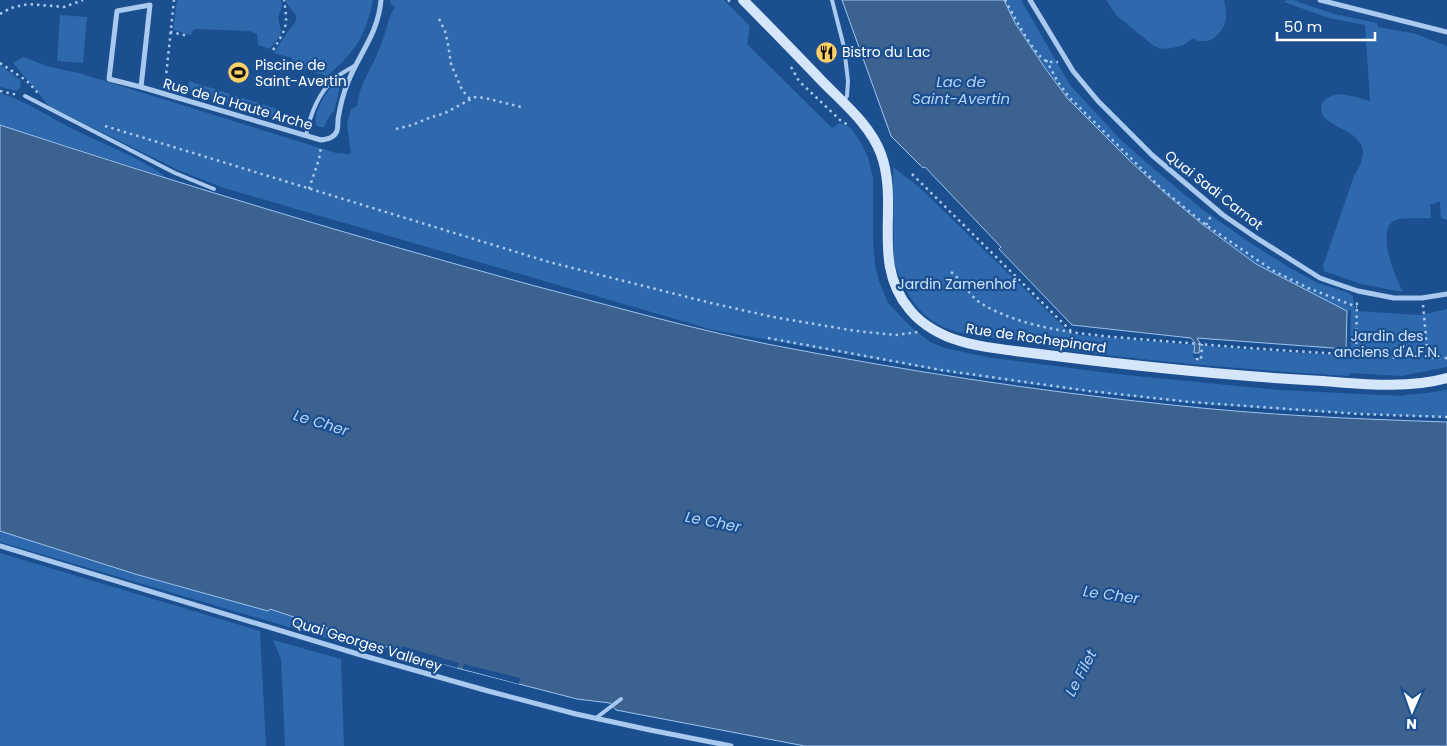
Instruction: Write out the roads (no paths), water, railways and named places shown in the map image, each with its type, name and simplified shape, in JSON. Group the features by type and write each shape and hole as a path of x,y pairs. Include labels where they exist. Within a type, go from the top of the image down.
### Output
{"street":[{"name":"Rue de la Haute Arche","path":"141,87 150,5 117,11 109,79 321,140 332,137 337,131 342,100 348,82 373,33 380,13 380,0"},
{"name":"Quai Sadi Carnot","path":"1030,0 1072,71 1098,101 1152,155 1223,215 1254,237 1320,278 1358,291 1394,298 1422,298 1447,294"},
{"path":"1320,0 1447,32"},
{"name":"Rue de Rochepinard","path":"739,3 843,102 870,133 877,145 885,168 888,262 896,288 916,317 943,335 959,341 997,348 1218,374 1382,384 1423,383 1447,378"},
{"name":"Quai Georges Vallerey","path":"0,546 361,655 488,691 596,718 732,746"}],"lane":[{"path":"832,0 844,47 848,81 848,96 843,102"},
{"path":"306,136 310,116 320,95 334,79 356,65"},
{"path":"24,96 175,173 214,189"},
{"path":"596,718 622,699"}],"water":[{"name":"Lac de Saint-Avertin","path":"842,0 1004,0 1015,23 1068,99 1165,193 1202,224 1256,264 1347,311 1346,349 1197,338 1200,343 1199,353 1194,353 1195,343 1191,338 1072,325 999,249 1001,247 925,167 923,168 891,136"},
{"path":"0,125 333,229 535,286 767,344 969,379 1121,399 1275,414 1447,422 1447,746 805,746 616,710 610,703 577,699 457,668 344,634 270,609 268,611 135,574 0,531"}],"place":[{"name":"Bistro du Lac","path":"826,52"},
{"name":"Piscine de Saint-Avertin","path":"239,73"}],"park label":[{"name":"Jardin Zamenhof","path":"957,284"},
{"name":"Jardin des anciens d'A.F.N.","path":"1387,344"}],"water label":[{"name":"Le Cher","path":"321,423"},
{"name":"Le Cher","path":"713,522"},
{"name":"Le Cher","path":"1111,595"},
{"name":"Le Filet","path":"1081,673"}]}
